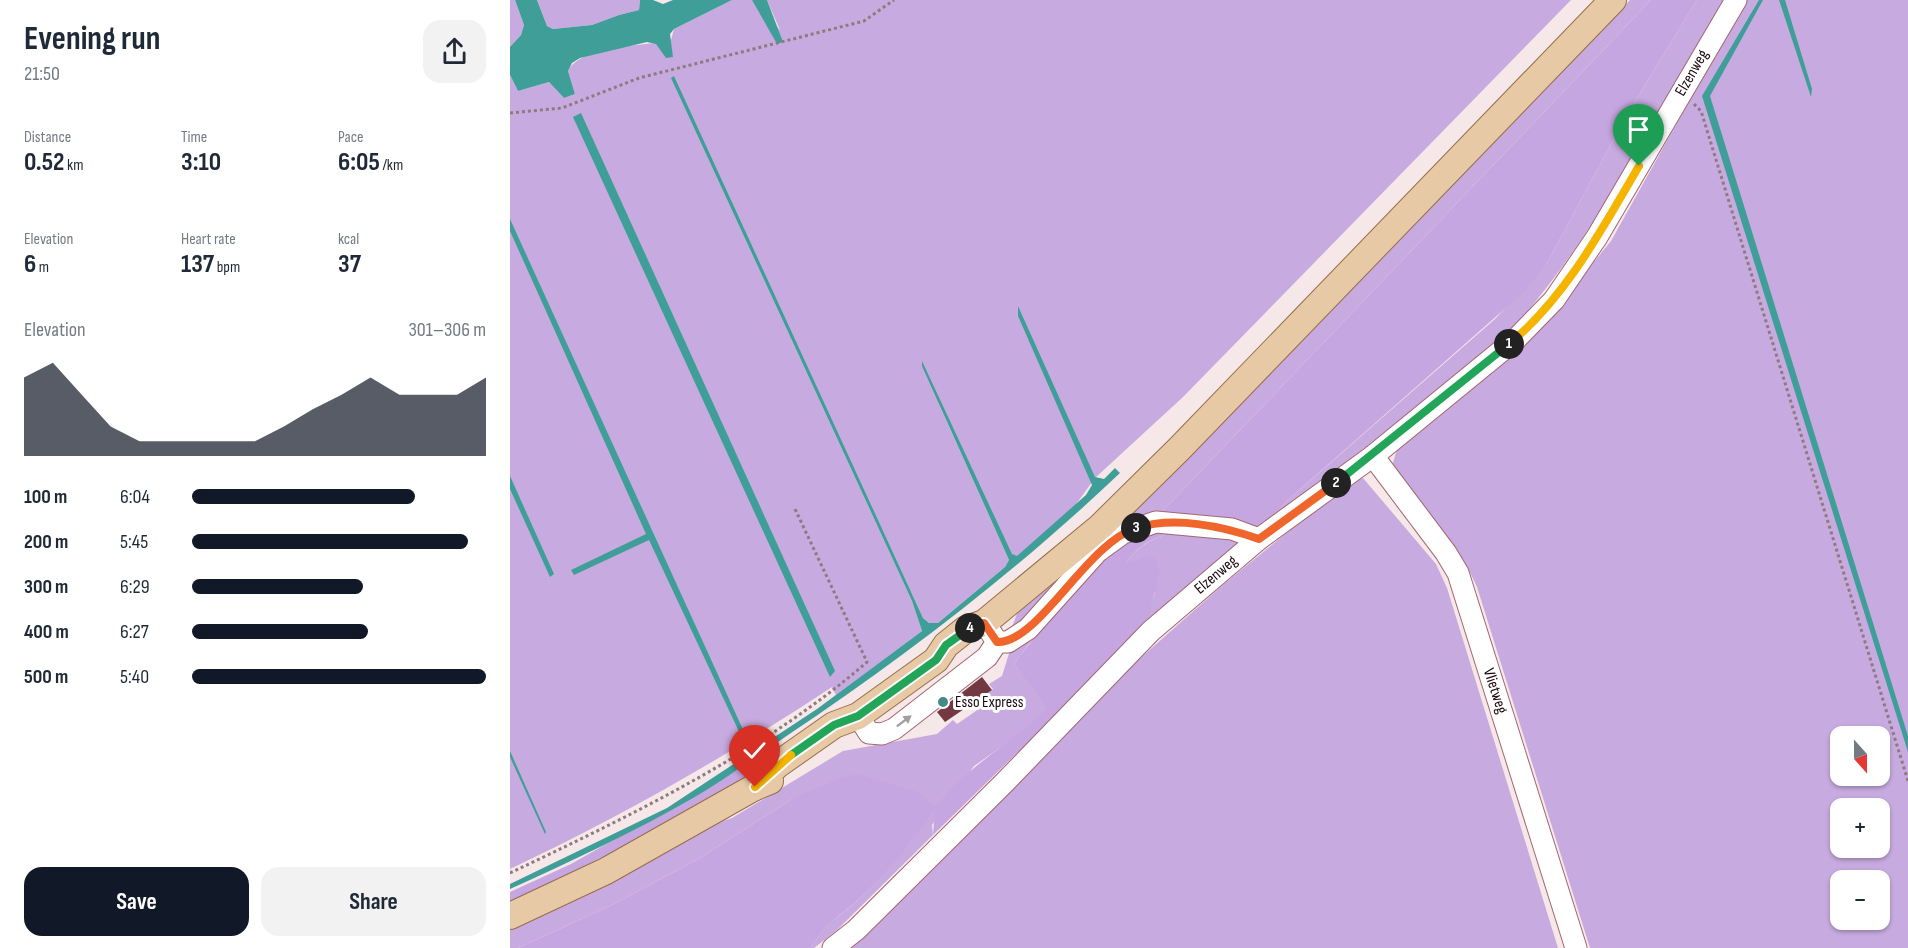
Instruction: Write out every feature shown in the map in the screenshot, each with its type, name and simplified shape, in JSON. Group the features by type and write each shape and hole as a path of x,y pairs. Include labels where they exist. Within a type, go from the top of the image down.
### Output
{"main road":[{"path":"510,916 606,871 755,787 779,778 841,739 858,716 936,660 955,655 976,638 990,632 1180,448 1613,0"}],"street":[{"name":"Elzenweg","path":"833,948 856,930 1151,631 1259,539 1372,456 1516,339 1554,300 1597,237 1736,0"},
{"name":"Vlietweg","path":"1372,456 1446,553 1458,573 1576,948"},
{"path":"858,716 869,733 882,734 894,729 987,657 990,632 1008,642 1028,629 1097,552 1123,533 1156,522 1232,529 1259,539"}],"path":[{"path":"510,113 562,108 639,78 864,21 894,0"},
{"path":"1680,94 1701,111 1908,781"},
{"path":"510,873 608,826 745,750 846,681 867,662 795,509"}],"shaded area":[{"path":"510,0 515,0 524,25 521,35 510,47"},
{"path":"537,0 640,0 639,10 592,25 553,29 547,26"},
{"path":"732,0 752,0 780,30 767,0 1571,0 1183,397 1095,478 1069,514 1015,561 938,402 1009,560 1005,567 938,623 929,623 923,618 671,78 912,601 922,631 836,695 832,687 754,737 674,784 510,869 510,75 518,91 549,82 564,98 575,94 568,71 575,62 600,51 671,40 674,29"},
{"path":"1630,0 1651,0 1155,519 1115,526"},
{"path":"1651,0 1697,0 1626,116 1546,265 1525,291 1288,500 1262,528 1155,519"},
{"path":"1697,0 1723,0 1623,176 1567,260 1537,300 1504,339 1262,528 1288,500 1495,319 1546,265 1626,116"},
{"path":"1746,0 1908,0 1908,948 1590,948 1477,587 1459,555 1411,497 1392,465 1398,447 1574,286 1611,241"},
{"path":"1363,478 1436,564 1447,588 1558,948 847,948 1102,692 1224,584 1349,482"},
{"path":"1178,531 1228,538 1237,542 1237,549 1149,624 1148,612 1155,593 1125,564 1148,542"},
{"path":"1178,531 1149,542 1137,550 1126,563 1149,556 1155,558 1158,565 1149,624 933,835 935,810 890,868 859,899 828,925 811,948 518,948 616,903 700,858 792,799 833,781 857,774 918,792 936,807 961,779 1047,708 1014,664 1089,573 1123,542 1136,534"},
{"path":"1089,552 1009,635 1018,611"},
{"path":"1034,637 1014,664 1048,708 1025,730 974,766 932,825 933,835 837,930 814,948 811,948 823,931 880,877 936,808 792,799 700,858 616,903 518,948 510,948 510,925 695,830 732,818 843,751 937,734 953,720 957,724 992,700 988,693 993,689 989,684 1002,676 1011,647"},
{"path":"794,738 798,744 681,818 510,903 510,892 571,864"}],"water":[{"path":"515,0 537,0 547,26 553,29 592,25 639,10 640,0 653,0 663,4 673,0 732,0 674,29 670,34 673,57 666,58 656,44 647,42 580,58 572,63 568,71 575,94 564,98 549,82 518,91 510,75 510,47 521,35 524,25"},
{"path":"752,0 767,0 783,42 777,44"},
{"path":"1759,0 1763,0 1710,96 1908,736 1908,752 1702,96"},
{"path":"1779,0 1785,0 1812,89 1811,97"},
{"path":"674,76 923,618 929,623 938,623 1005,567 1009,560 922,366 922,361 1012,554 1017,556 1086,495 1092,485 1018,316 1018,306 1095,477 1104,479 1115,468 1120,473 1001,578 918,643 832,705 705,791 648,823 510,889 510,884 667,808 817,709 922,631 912,601 671,78"},
{"path":"581,113 835,671 830,677 573,117"},
{"path":"510,219 745,734 742,738 649,540 574,575 571,570 646,534 510,231"},
{"path":"510,476 554,574 550,577 510,489"},
{"path":"510,751 546,832 545,834 510,757"}],"building":[{"path":"982,677 992,690 945,722 937,712"}],"place":[{"name":"Esso Express","path":"943,702"}],"route":[{"path":"755,787 777,765 834,725 858,716 936,660 946,645 966,629 984,623 997,642 1008,642 1028,629 1097,552 1123,533 1156,522 1232,529 1259,539 1372,456 1516,339 1554,300 1597,237 1639,166"}]}
